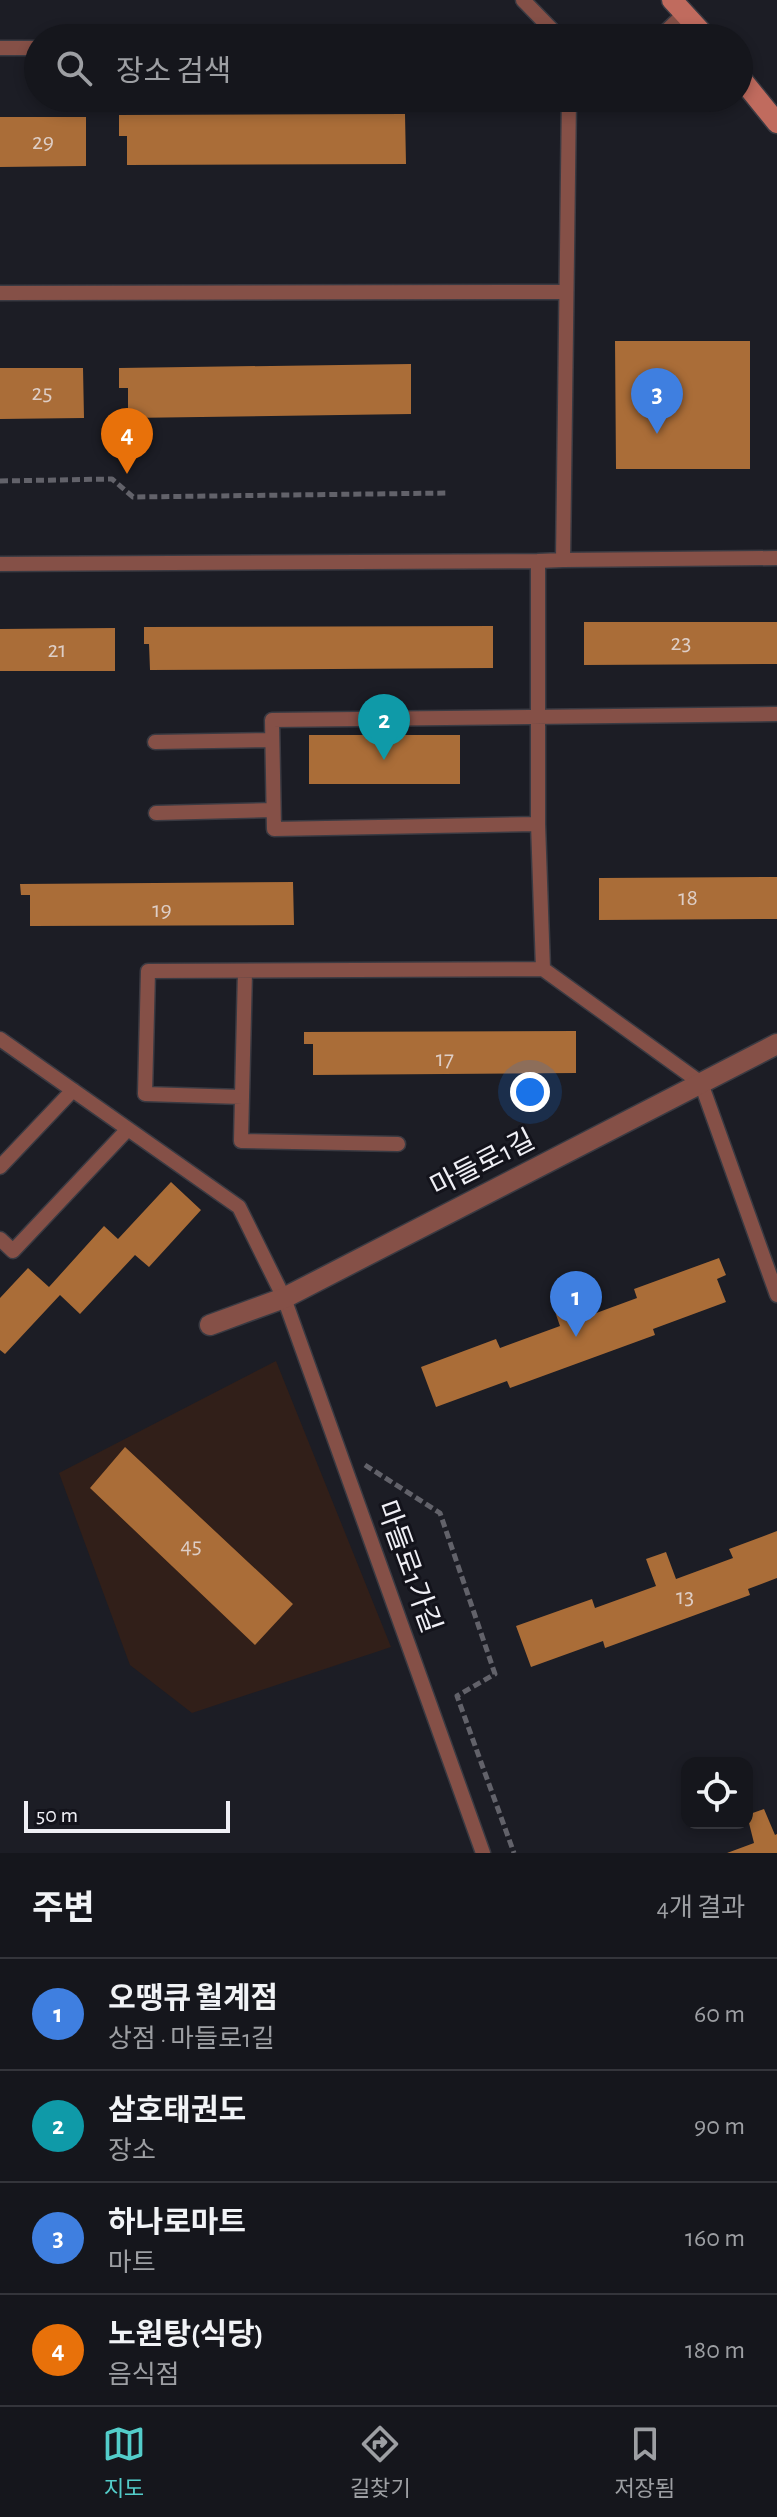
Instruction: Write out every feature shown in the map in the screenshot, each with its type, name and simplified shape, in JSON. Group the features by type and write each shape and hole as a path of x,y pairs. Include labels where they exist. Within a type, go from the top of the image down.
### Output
{"main road":[{"path":"678,7 694,24"},
{"path":"753,93 777,123"}],"street":[{"name":"마들로1길","path":"210,1325 284,1298 777,1044"}],"lane":[{"path":"523,0 546,24"},
{"path":"0,48 24,48"},
{"path":"563,560 569,112"},
{"path":"0,293 566,292"},
{"path":"0,564 777,558"},
{"path":"538,561 538,824 543,969"},
{"path":"538,824 274,829 272,720 777,714"},
{"path":"155,742 272,740"},
{"path":"156,813 273,810"},
{"path":"242,1097 145,1094 148,971 543,969 701,1083 777,1295"},
{"path":"245,971 241,1141 398,1144"},
{"name":"마들로1가길","path":"0,1039 239,1207 284,1298 483,1853"},
{"path":"0,1167 73,1090"},
{"path":"0,1239 13,1251 128,1129"}],"path":[{"path":"0,481 112,479 133,497 448,493"},
{"path":"338,1448 440,1513 495,1674 457,1696 514,1853"}],"shaded area":[{"path":"276,1361 391,1647 192,1713 130,1665 59,1473"}],"building":[{"path":"405,114 406,164 127,165 127,136 119,136 119,115"},
{"path":"0,117 86,117 86,166 0,167"},
{"path":"615,341 750,341 750,469 616,469"},
{"path":"411,364 411,414 128,418 128,388 119,388 119,368"},
{"path":"0,368 83,368 84,418 0,419"},
{"path":"584,622 777,622 777,664 584,665"},
{"path":"493,626 493,668 150,670 149,644 144,644 144,627"},
{"path":"115,628 115,671 0,671 0,629"},
{"path":"309,735 460,735 460,784 309,784"},
{"path":"777,877 777,919 599,920 599,878"},
{"path":"293,882 294,925 30,926 30,895 21,895 20,884"},
{"path":"576,1031 576,1073 313,1075 313,1044 304,1044 304,1032"},
{"path":"171,1182 201,1210 149,1267 135,1255 80,1314 60,1295 5,1354 0,1350 0,1298 28,1268 49,1287 104,1226 118,1239"},
{"path":"719,1258 726,1275 717,1279 726,1302 653,1329 655,1335 510,1388 507,1381 436,1407 421,1367 496,1339 500,1348 560,1326 551,1300 571,1292 580,1319 637,1298 634,1289"},
{"path":"125,1447 293,1604 255,1645 90,1488"},
{"path":"777,1531 777,1578 748,1589 750,1595 605,1648 603,1641 531,1667 516,1626 592,1599 595,1608 656,1586 646,1559 666,1552 676,1579 733,1558 729,1549"},
{"path":"764,1809 777,1834 777,1853 727,1853 754,1843 750,1829 753,1829 753,1813"}],"place":[{"name":"하나로마트","path":"657,434"},
{"name":"노원탕(식당)","path":"127,474"},
{"name":"삼호태권도","path":"384,760"},
{"name":"오땡큐 월계점","path":"576,1337"}]}
